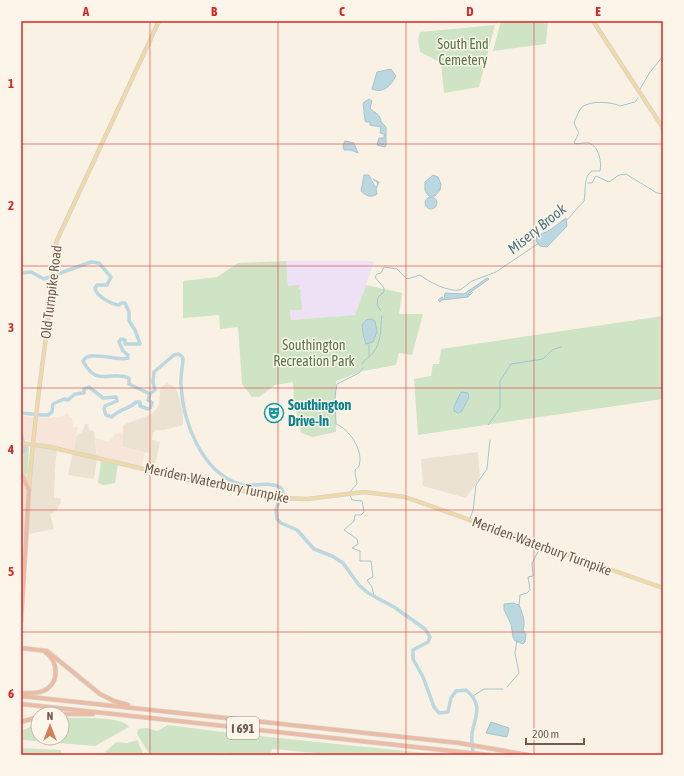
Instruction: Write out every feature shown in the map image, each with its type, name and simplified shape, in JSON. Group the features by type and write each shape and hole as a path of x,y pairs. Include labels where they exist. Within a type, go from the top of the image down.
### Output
{"highway":[{"path":"21,472 29,490 21,620"},
{"path":"21,648 39,649 48,652 104,697 120,703 153,710"},
{"path":"21,693 42,692 49,688 54,681 56,671 54,661 48,654 39,649"},
{"name":"I 691","path":"21,696 465,744 528,755"},
{"name":"I 691","path":"21,704 489,755"},
{"path":"70,714 124,715"}],"main road":[{"name":"Old Turnpike Road","path":"29,490 34,417 51,305 53,256 57,240 159,21"},
{"path":"593,21 663,128"},
{"name":"Meriden-Waterbury Turnpike","path":"21,443 32,444 199,482 279,498 307,499 350,493 388,494 419,501 558,552 663,588"}],"shaded area":[{"path":"286,261 374,262 355,315 291,320"},
{"path":"167,383 175,387 178,393 183,412 183,425 164,430 156,430 153,433 152,440 160,442 154,469 149,468 147,464 149,453 123,447 123,425 152,414 159,405 160,388"},
{"path":"66,413 72,418 73,427 78,427 74,450 24,440 21,428 21,418 24,416 47,418 63,416"},
{"path":"85,424 88,424 89,430 94,431 97,460 94,479 68,475 76,436 82,432"},
{"path":"123,432 123,447 145,452 142,465 140,466 97,456 95,438 109,442 115,434"},
{"path":"35,446 57,449 54,498 60,498 61,502 56,511 50,514 54,529 23,535 23,542 21,543 21,479 26,472 31,472"},
{"path":"478,452 480,478 466,498 423,486 421,459"}],"green space":[{"path":"501,21 548,21 546,44 493,51"},
{"name":"South End Cemetery","path":"495,25 479,87 444,93 441,63 420,52 418,39 420,32"},
{"name":"Southington Recreation Park","path":"286,261 288,286 300,285 298,289 300,289 302,310 290,310 291,320 355,315 366,285 402,293 399,314 423,314 412,355 399,353 396,365 363,371 336,381 336,432 312,437 301,433 294,402 293,382 275,385 259,397 252,397 242,384 238,327 220,329 219,315 183,318 183,281 217,277 238,263"},
{"path":"663,316 663,399 418,435 414,379 431,376 433,364 439,364 441,349"},
{"path":"21,445 28,446 29,448 28,472 24,475 21,469"},
{"path":"103,460 118,464 115,483 103,485 98,483 101,462"},
{"path":"70,718 109,719 125,723 129,727 95,746 70,744"},
{"path":"168,725 238,734 445,755 336,755 272,749 271,755 228,755 228,753 204,755 150,755 137,734 138,729 147,728 157,731"},
{"path":"30,727 30,741 21,740 21,731"},
{"path":"137,740 144,755 111,755 105,752 116,742 127,743"},
{"path":"21,749 61,750 61,755 21,755"}],"water":[{"path":"391,69 396,76 392,83 384,89 372,89 377,72"},
{"path":"369,99 372,101 370,108 379,115 381,122 386,127 385,147 377,145 379,138 384,138 384,134 380,133 381,127 370,125 370,122 366,122 365,120 363,103"},
{"path":"345,141 354,143 358,153 351,150 344,150 343,146"},
{"path":"364,175 369,175 375,187 377,187 377,194 369,196 361,191"},
{"path":"433,175 438,177 441,184 440,190 435,196 429,196 425,191 425,182"},
{"path":"431,197 435,199 437,203 435,207 431,209 427,207 425,203 427,199"},
{"path":"566,218 567,226 547,247 540,246 536,241 537,236 550,230"},
{"path":"487,278 489,279 468,294 469,295 473,292 468,297 442,300 440,302 438,300 442,297 444,299 445,293 464,294"},
{"path":"371,319 375,321 377,332 373,342 366,344 362,325 366,320"},
{"path":"461,392 468,393 469,397 462,411 458,413 454,411 454,407"},
{"path":"513,603 519,605 523,617 523,630 526,634 525,642 523,644 515,641 511,624 504,610 504,604"},
{"path":"491,722 509,728 507,737 486,733"}],"waterway":[{"name":"Misery Brook","path":"640,89 650,72 663,56"},
{"name":"Misery Brook","path":"567,220 584,201 586,180 589,173 592,171 600,171 601,168 599,155 592,145 589,143 574,143 579,133 574,122 580,110 582,107 591,103 612,103 620,106 635,102 638,98"},
{"path":"588,183 592,183 596,176 609,182 619,175 626,174 657,193 663,194"},
{"name":"Misery Brook","path":"381,311 377,305 378,297 384,292 384,288 375,277 377,274 381,273 384,267 397,269 407,279 420,275 428,281 444,288 460,290 472,281 496,272 539,243"},
{"path":"21,273 31,272 44,279 91,262 99,263 111,277 107,285 97,285 95,288 96,291 101,297 112,303 119,305 121,303 125,303 129,312 129,321 135,330 140,344 125,344 125,340 121,339 119,342 123,351 128,355 128,358 123,359 91,356 83,361 88,369 93,374 99,376 122,376 129,378 129,384 150,394 155,390 153,382 154,372 174,355 179,354 183,358 181,382 186,414 196,444 204,457 226,478 239,484 266,484 281,488 283,492 276,509 277,519 281,523 297,530 314,549 332,556 343,563 359,585 368,593 394,607 425,629 430,637 428,642 413,650 413,659 423,677 434,707 439,713 448,712 451,698 456,691 466,690 475,700 477,710 472,733 473,755"},
{"name":"Misery Brook","path":"362,364 372,355 378,344 382,316"},
{"path":"369,345 369,356"},
{"path":"488,425 500,408 500,381 511,364 543,359 552,350 561,347"},
{"name":"Misery Brook","path":"350,492 357,484 355,471 359,466 359,453 350,435 346,430 336,424 335,396 337,384 359,373 363,368"},
{"path":"21,413 48,415 52,412 53,404 64,399 68,400 75,394 84,393 84,389 89,387 103,398 116,397 117,401 105,406 104,409 106,415 112,417 136,402 140,402 140,406 148,409 150,408 152,403 148,400 150,394"},
{"path":"21,433 25,450 21,454"},
{"path":"470,518 473,511 476,485 487,469 490,440"},
{"name":"Misery Brook","path":"350,495 352,500 362,501 364,512 361,515 355,515 354,521 344,530 357,539 358,544 352,548 360,551 360,561 371,561 373,577 367,580 372,587 374,596"},
{"path":"470,522 502,534"},
{"path":"519,606 520,595 527,593 530,590 528,577 533,576 532,563 539,550 535,547"},
{"path":"507,687 519,673 515,653 517,640"},
{"path":"473,696 484,689 503,689"}],"place":[{"name":"Southington Drive-In","path":"274,413"}]}
